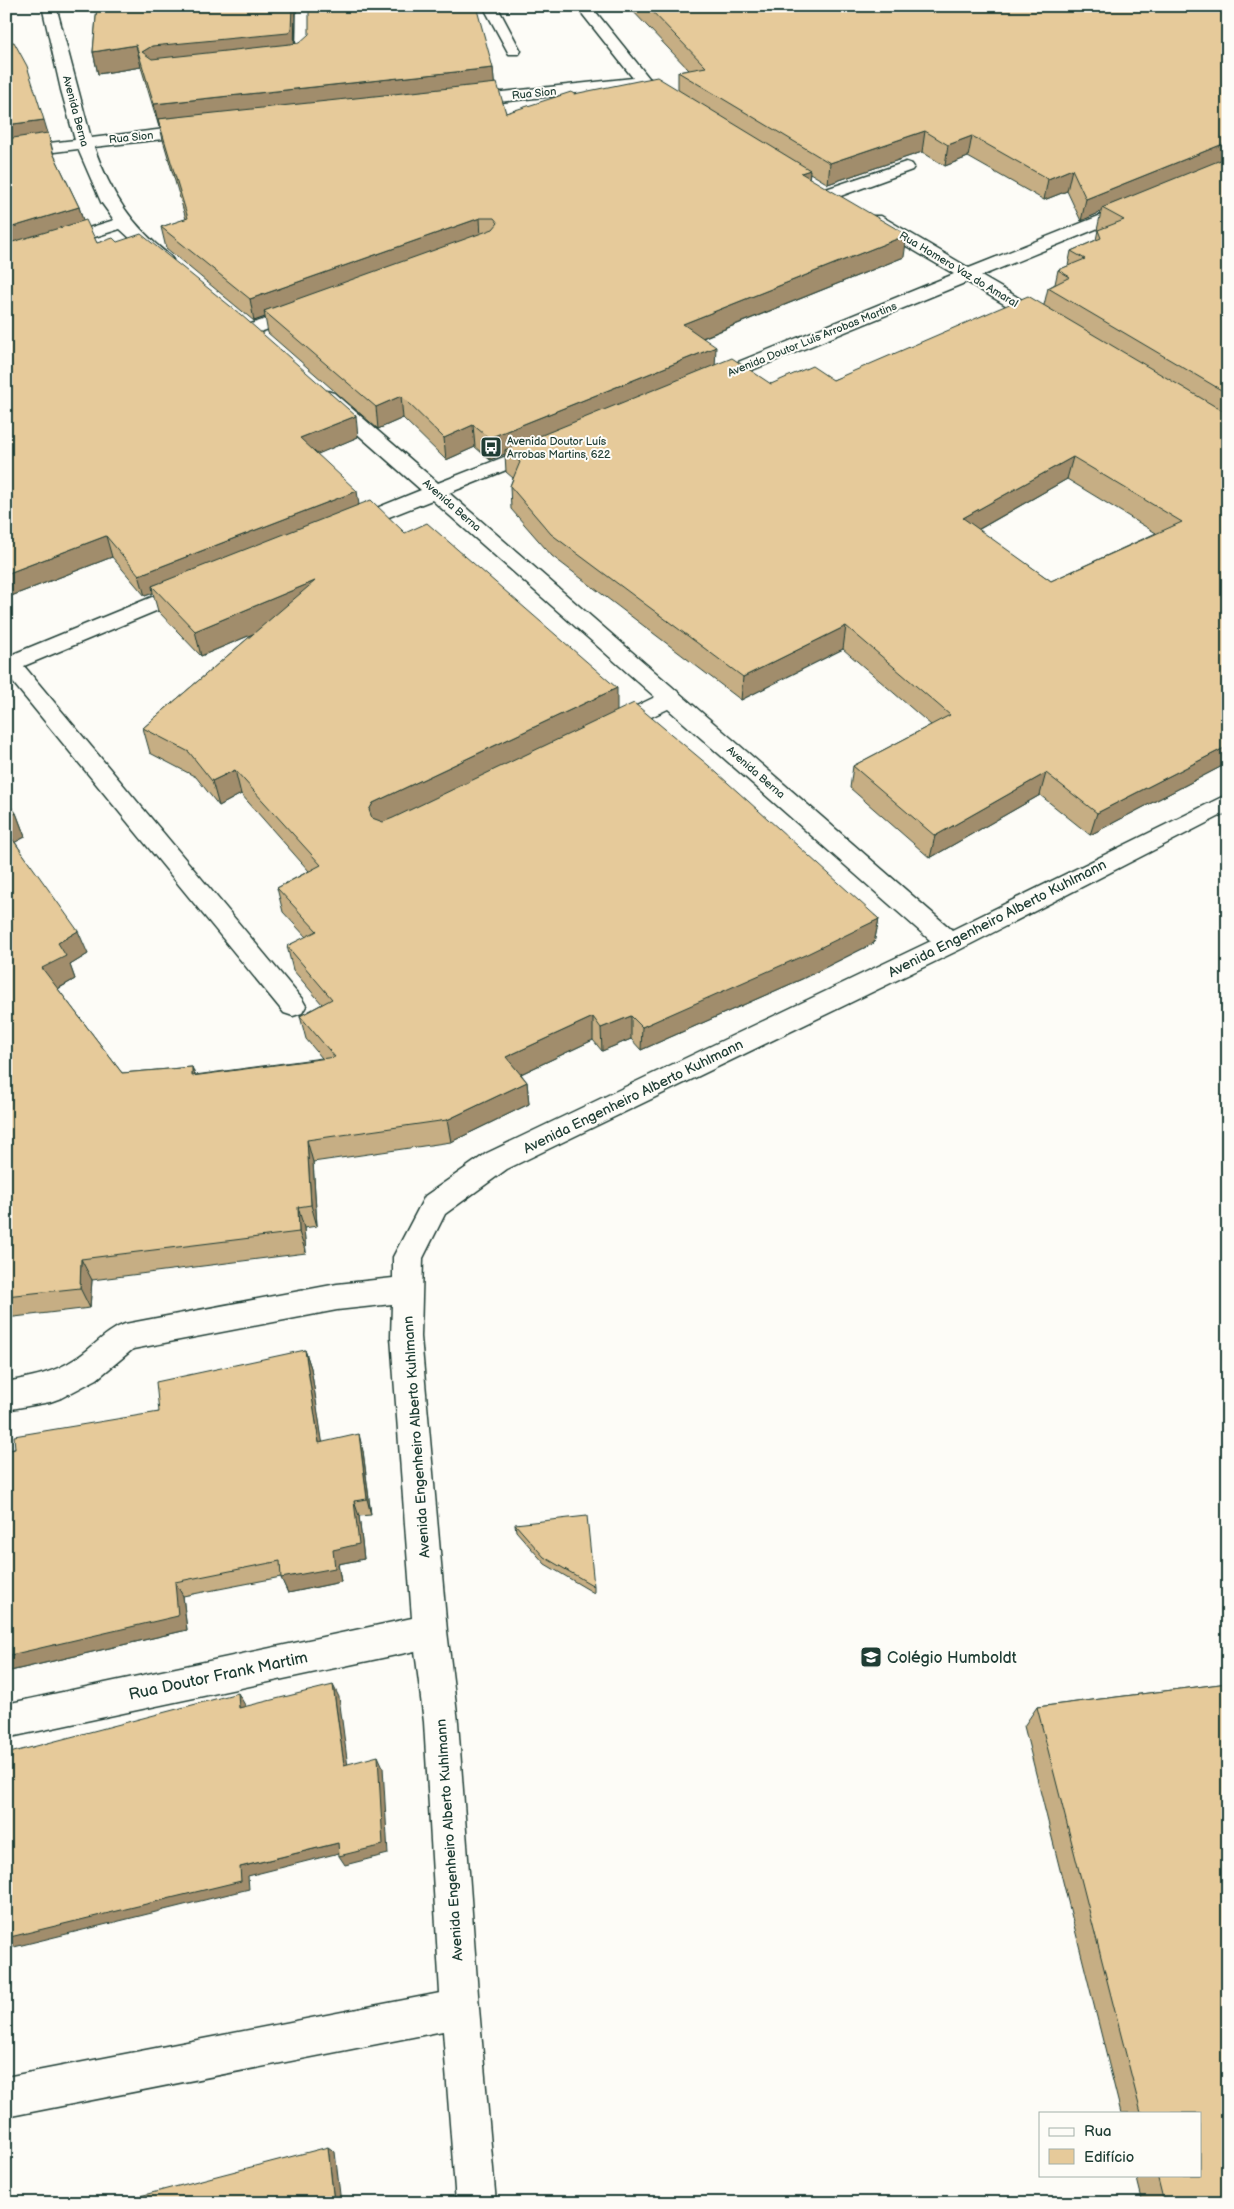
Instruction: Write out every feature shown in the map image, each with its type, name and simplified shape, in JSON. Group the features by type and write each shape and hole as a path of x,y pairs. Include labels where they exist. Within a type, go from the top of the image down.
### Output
{"street":[{"name":"Avenida Berna","path":"49,6 83,142 97,176 124,222 144,244 182,274"},
{"path":"270,64 296,62 303,56 304,6"},
{"path":"490,6 514,51"},
{"path":"582,6 644,81 686,106"},
{"name":"Rua Sion","path":"448,102 644,81"},
{"name":"Rua Sion","path":"6,152 211,128"},
{"path":"829,194 906,167"},
{"path":"812,183 846,203"},
{"name":"Avenida Doutor Luís Arrobas Martins","path":"697,386 1148,201"},
{"name":"Rua Homero Vaz do Amaral","path":"862,213 1061,330"},
{"path":"6,260 124,222"},
{"path":"251,330 315,307"},
{"name":"Avenida Berna","path":"310,382 950,943"},
{"path":"331,533 554,444"},
{"path":"204,583 8,664 293,1006"},
{"path":"591,736 671,698"},
{"name":"Avenida Engenheiro Alberto Kuhlmann","path":"476,2203 460,2008 441,1722 430,1631 406,1337 408,1257 435,1206 497,1161 950,943 1228,802"},
{"path":"6,1396 50,1388 86,1369 125,1337 337,1297 407,1289"},
{"name":"Rua Doutor Frank Martim","path":"6,1721 430,1631"},
{"path":"6,2097 460,2008"}],"building":[{"path":"97,6 292,6 291,31 288,33 152,46 142,52 152,59 299,43 309,34 309,6 476,6 493,68 154,104 136,45 93,52"},
{"path":"647,6 1213,6 1228,17 1228,142 1086,199 1072,169 1048,179 972,136 948,145 925,131 830,163 678,72 706,67"},
{"path":"14,42 27,66 44,120 6,125 6,43"},
{"path":"657,77 810,170 801,173 907,235 683,324 716,347 489,438 473,425 444,438 401,396 376,407 264,311 493,229 498,223 494,218 480,218 250,299 161,227 188,218 158,119 497,83 506,113 571,92 574,94"},
{"path":"48,133 53,153 79,207 6,229 6,139"},
{"path":"1228,157 1228,394 1048,288 1070,277 1058,270 1085,259 1071,251 1101,238 1098,230 1124,220 1102,208"},
{"path":"86,220 97,243 113,238 117,242 141,234 240,314 356,416 300,438 357,491 139,575 106,536 6,574 6,244"},
{"path":"1028,296 1228,414 1228,746 1097,813 1046,773 935,836 853,766 950,715 846,626 743,677 551,534 510,486 520,462 505,450 732,358 771,384 812,366 833,380","holes":["1073,457 1182,522 1051,581 963,518"]},
{"path":"371,500 405,533 427,523 617,688 373,803 369,810 372,818 383,822 393,818 634,703 708,765 879,919 805,955 642,1027 631,1016 601,1028 593,1017 506,1057 527,1082 447,1120 307,1140 311,1205 298,1207 299,1232 81,1259 80,1288 6,1296 6,830 78,931 58,943 66,956 42,968 122,1073 192,1067 192,1076 335,1057 300,1016 332,999 287,946 317,931 277,888 321,865 235,770 212,781 189,752 143,728 315,581 195,631 152,586"},
{"path":"6,800 16,813 6,818"},
{"path":"305,1350 319,1443 359,1434 367,1499 354,1501 359,1544 333,1550 335,1568 281,1578 280,1561 175,1582 178,1616 6,1656 6,1451 15,1449 14,1436 159,1412 156,1382"},
{"path":"587,1516 594,1586 544,1557 515,1524"},
{"path":"1228,1683 1228,2203 1164,2203 1157,2176 1202,2176 1202,2112 1141,2112 1037,1707"},
{"path":"333,1685 344,1765 378,1756 383,1845 339,1856 338,1843 240,1867 241,1881 6,1938 6,1754 238,1693 239,1708"},
{"path":"328,2147 334,2203 113,2203"}],"place":[{"name":"Avenida Doutor Luís Arrobas Martins, 622","path":"491,447"},
{"name":"Colégio Humboldt","path":"871,1657"}]}
